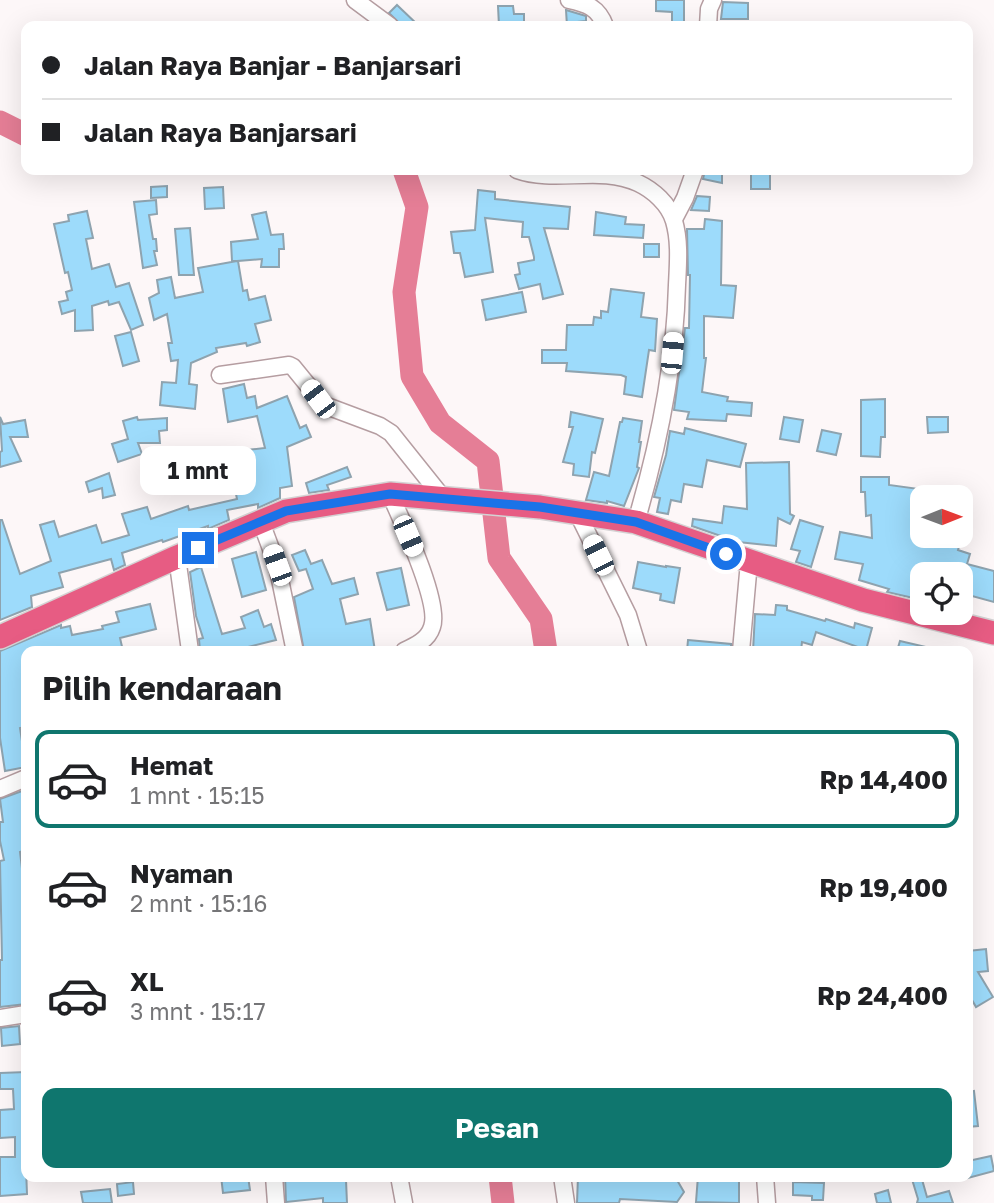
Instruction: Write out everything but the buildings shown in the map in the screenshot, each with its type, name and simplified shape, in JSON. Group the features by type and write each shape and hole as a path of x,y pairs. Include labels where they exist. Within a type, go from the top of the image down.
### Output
{"highway":[{"path":"0,637 286,511 390,494 540,507 636,522 863,600 994,633"}],"street":[{"path":"355,0 383,21"},
{"path":"380,0 385,21"},
{"path":"569,0 587,4 596,10 602,21"},
{"path":"708,21 713,0"},
{"path":"619,175 651,190 663,201 674,219 678,256 671,367 657,447 636,522"},
{"path":"674,219 693,175"},
{"path":"220,375 293,366 324,405 380,426 391,433 451,499"},
{"path":"390,494 418,557 434,617 432,628 425,639 413,646"},
{"path":"578,514 628,615 637,646"},
{"path":"261,522 277,565 294,646"},
{"path":"177,557 189,646"},
{"path":"741,646 748,562"},
{"path":"0,789 21,780"},
{"path":"0,1017 21,1015"},
{"path":"274,1182 276,1203"},
{"path":"400,1182 404,1203"},
{"path":"563,1182 566,1203"},
{"path":"765,1182 766,1203"}],"waterway":[{"path":"0,122 21,132"},
{"path":"406,175 417,207 404,292 412,376 440,423 488,461 499,558 541,619 545,646"},
{"path":"501,1182 503,1203"}],"route":[{"path":"198,548 286,511 390,494 540,507 636,522 726,554"}]}
